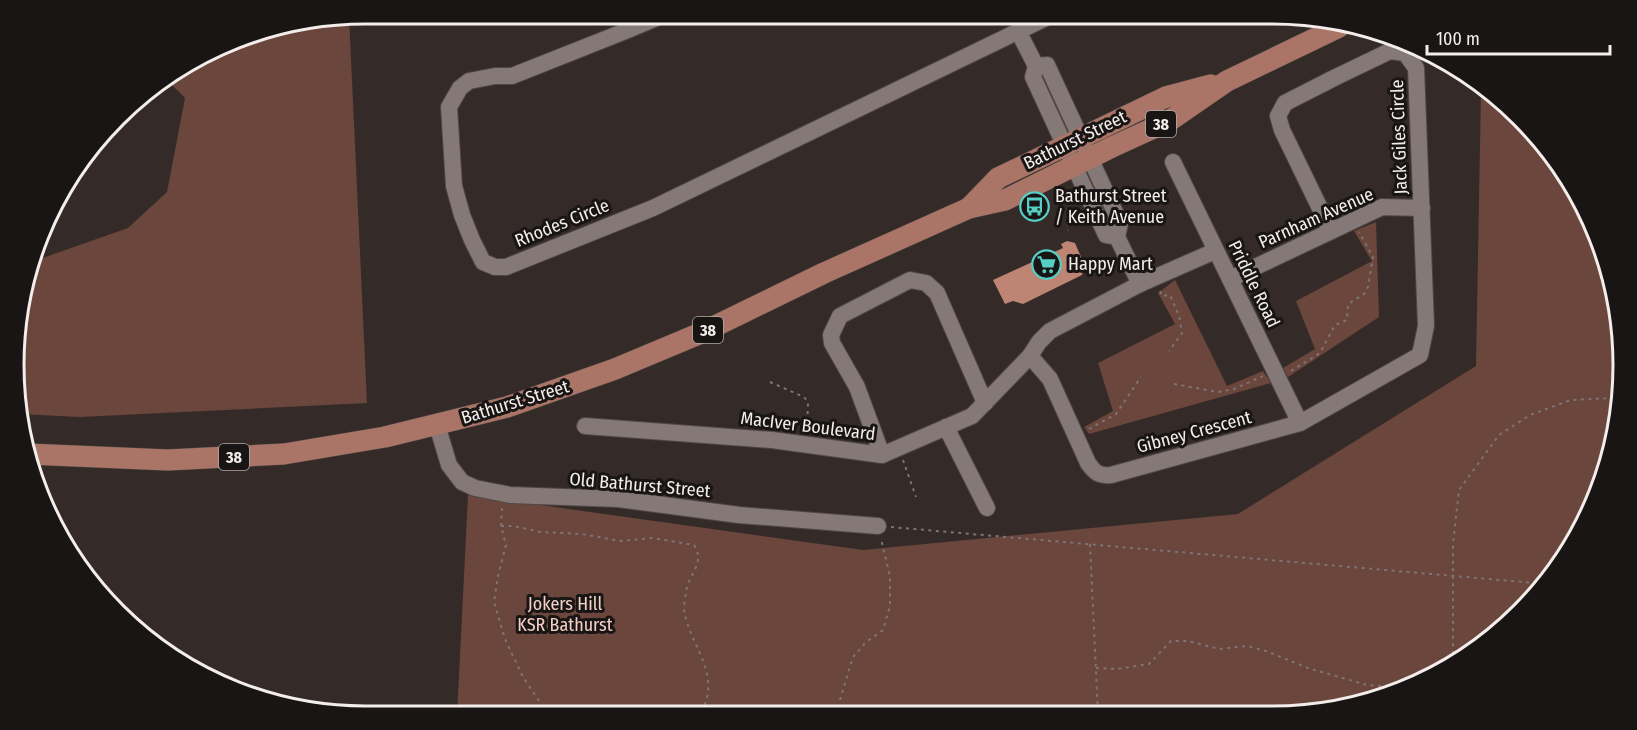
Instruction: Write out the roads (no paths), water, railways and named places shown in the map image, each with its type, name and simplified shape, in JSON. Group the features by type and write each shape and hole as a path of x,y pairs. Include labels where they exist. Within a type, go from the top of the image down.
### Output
{"main road":[{"name":"Bathurst Street","path":"36,454 168,460 284,454 385,437 507,407 615,369 701,333 824,273 969,208 1005,200 1169,121 1227,81 1333,30"},
{"name":"Bathurst Street","path":"969,208 998,178 1072,141 1166,97 1227,81"}],"street":[{"name":"Rhodes Circle","path":"642,24 512,76 495,76 469,81 460,88 449,107 454,186 462,215 483,262 495,267 506,267 653,208 1018,31"},
{"path":"1033,24 1018,31 1036,66 1033,77 1072,141 1082,162 1106,235 1117,237 1147,281"},
{"name":"Jack Giles Circle","path":"1331,231 1282,130 1278,116 1286,103 1390,51 1405,53 1416,68 1422,208"},
{"name":"Priddle Road","path":"1173,162 1300,423"},
{"name":"Parnham Avenue","path":"1230,279 1383,207 1422,208"},
{"name":"Gibney Crescent","path":"1030,356 1050,379 1088,463 1095,472 1102,476 1300,423 1425,361 1422,208"},
{"name":"MacIver Boulevard","path":"585,426 729,436 882,455 972,416 1030,356 1050,331 1147,281 1215,251"},
{"path":"882,455 857,387 832,343 831,335 840,316 910,280 926,283 937,293 985,403"},
{"name":"Old Bathurst Street","path":"437,425 449,465 462,482 475,488 504,494 618,500 739,515 878,526"},
{"path":"946,427 987,508"}],"place":[{"name":"Bathurst Street / Keith Avenue","path":"1034,206"},
{"name":"Happy Mart","path":"1047,264"}],"park label":[{"name":"Jokers Hill KSR Bathurst","path":"565,614"}]}
